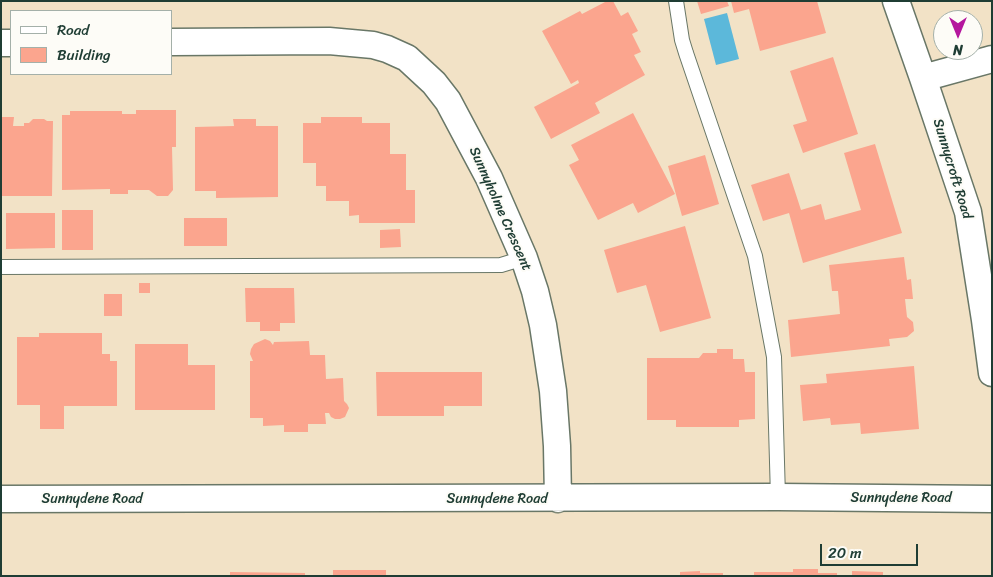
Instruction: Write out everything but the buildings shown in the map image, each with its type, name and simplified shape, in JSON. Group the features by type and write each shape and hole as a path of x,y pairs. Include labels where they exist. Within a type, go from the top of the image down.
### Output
{"street":[{"name":"Sunnycroft Road","path":"896,1 968,212 986,320 992,373"},
{"name":"Sunnyholme Crescent","path":"172,42 329,41 355,43 387,49 412,50 448,101 489,178 524,258 543,325 549,362 556,417 558,499"},
{"path":"923,78 992,59"},
{"name":"Sunnydene Road","path":"1,499 778,497 992,499"}],"lane":[{"path":"676,1 682,40 746,227 757,265 774,357 778,497"},
{"path":"1,267 501,265 524,258"}],"water":[{"path":"727,13 739,59 716,65 704,19"}]}
